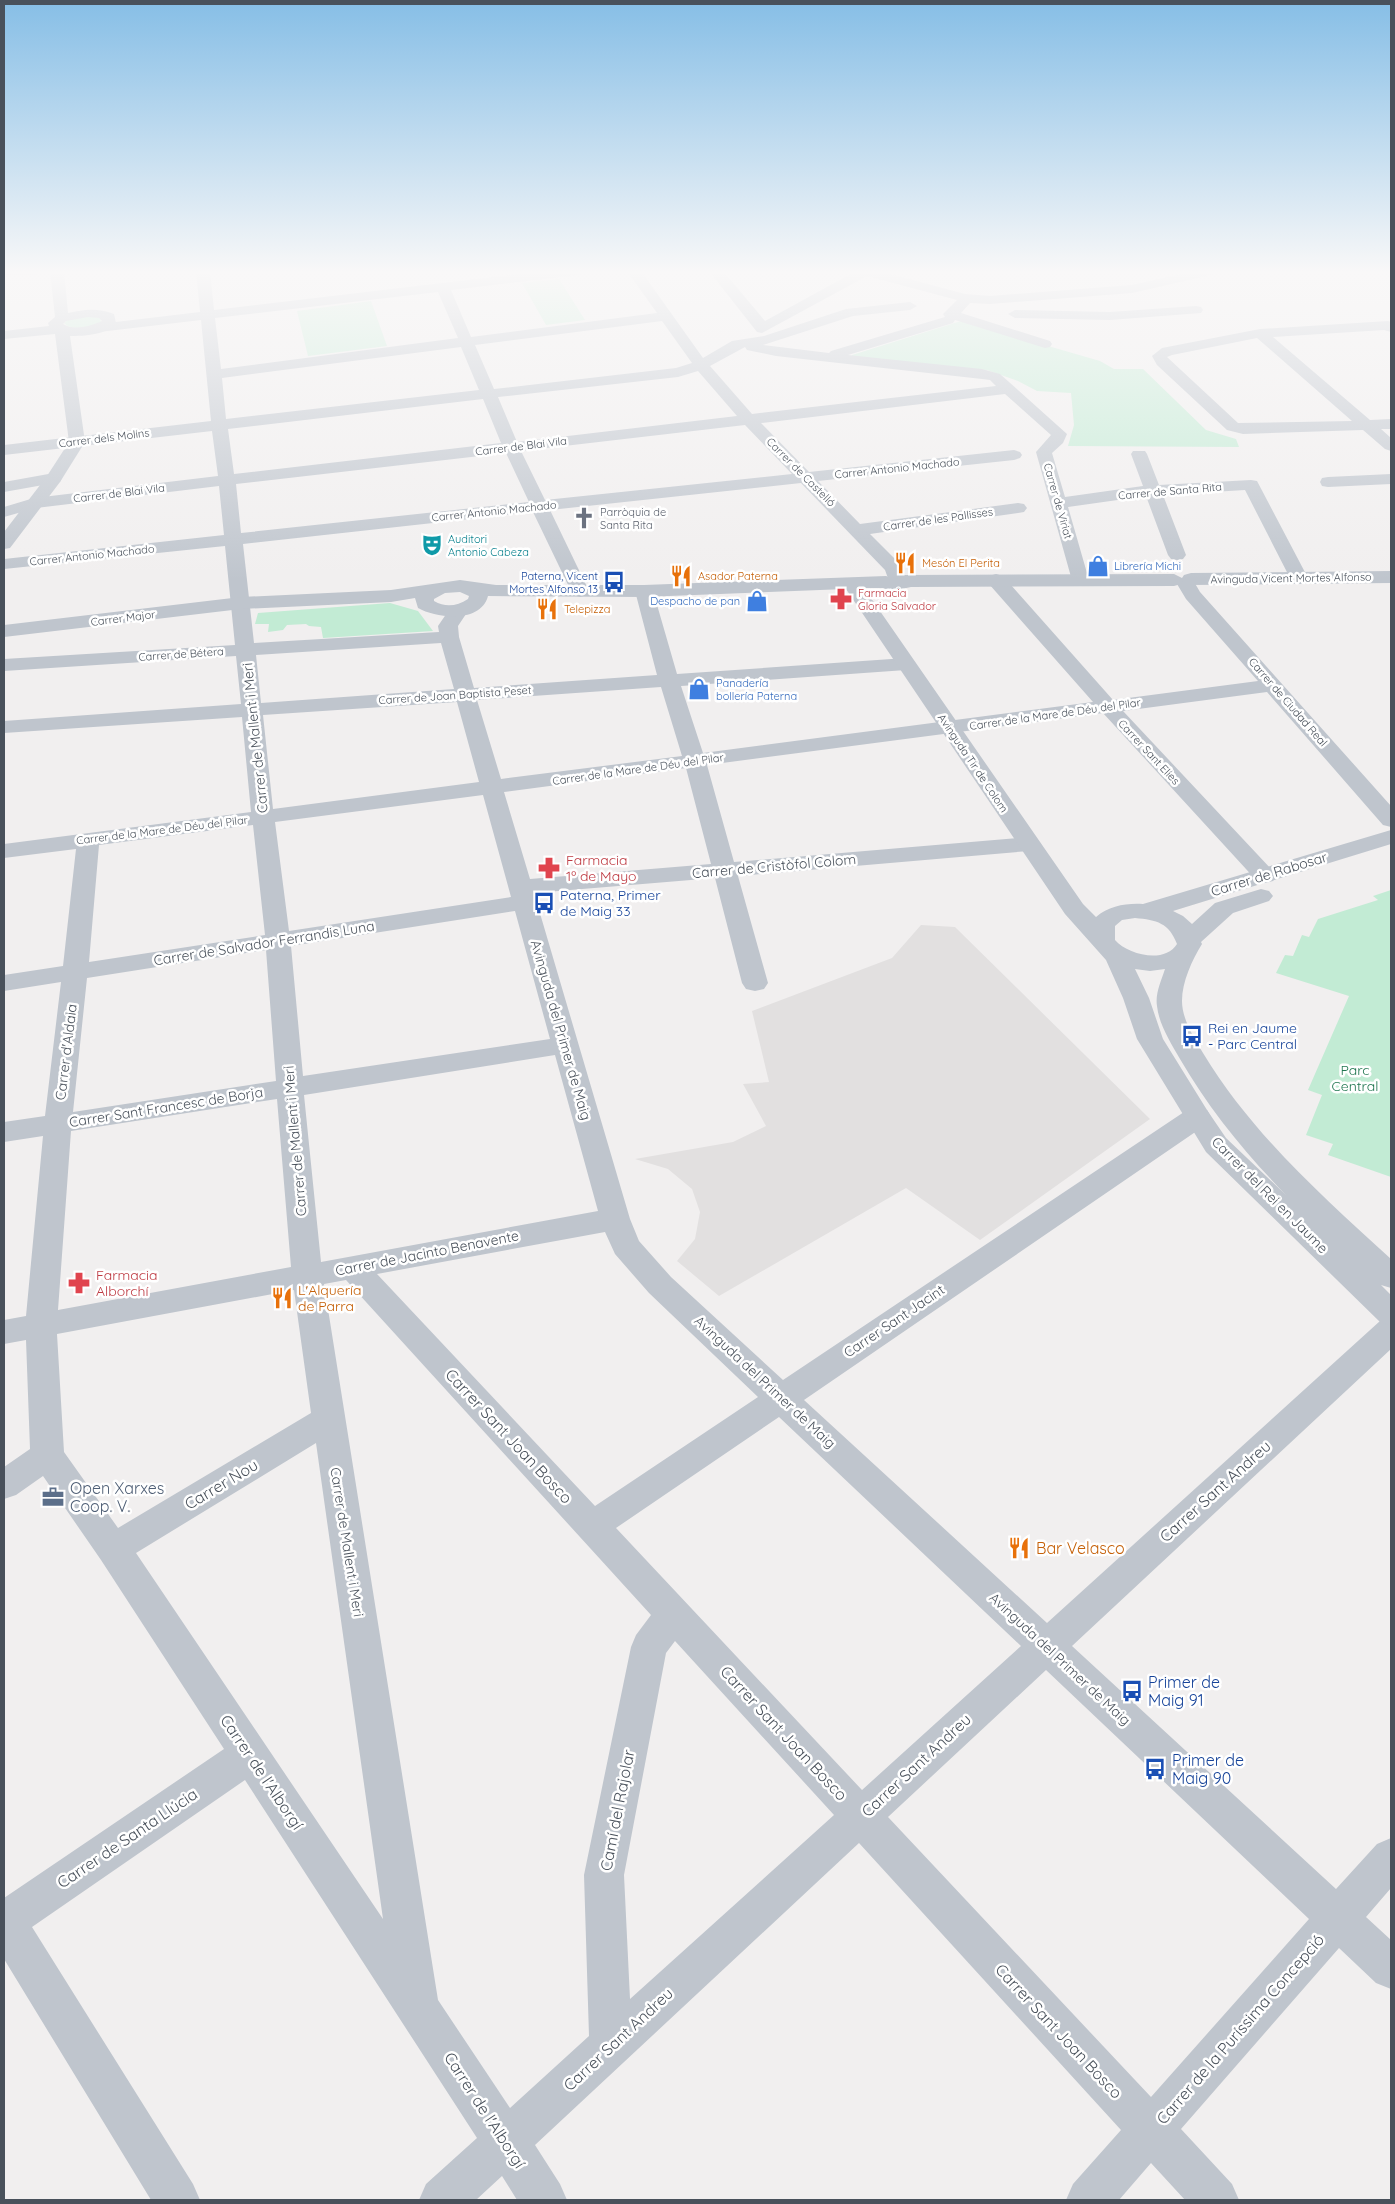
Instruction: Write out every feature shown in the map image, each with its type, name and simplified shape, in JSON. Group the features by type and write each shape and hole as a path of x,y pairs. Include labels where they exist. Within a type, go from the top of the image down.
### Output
{"street":[{"path":"4,544 54,478 77,442 68,374"},
{"name":"Carrer de Mallent i Meri","path":"214,374 242,603 251,709 278,940 308,1275 417,2006"},
{"path":"480,374 511,447 541,506 580,591"},
{"name":"Carrer dels Molins","path":"4,450 662,374"},
{"name":"Carrer de Castelló","path":"709,374 749,420 894,569 896,580"},
{"path":"969,374 991,392"},
{"path":"974,374 995,377 1009,389"},
{"path":"1175,374 1233,428 1391,424"},
{"path":"1308,374 1391,446"},
{"name":"Carrer de Blai Vila","path":"4,512 34,503 1009,389"},
{"name":"Carrer de Viriat","path":"1009,389 1059,434 1057,440 1044,452 1060,503 1080,580"},
{"path":"1139,454 1177,555"},
{"name":"Carrer Antonio Machado","path":"4,564 1014,455"},
{"path":"4,487 54,478"},
{"path":"1328,482 1391,479"},
{"name":"Carrer de Santa Rita","path":"1060,503 1152,490 1251,485 1299,578"},
{"name":"Carrer de les Pallisses","path":"858,530 1018,508"},
{"name":"Avinguda Vicent Mortes Alfonso","path":"469,601 496,591 644,591 851,584 896,580 1183,581 1391,577"},
{"name":"Carrer Sant Elies","path":"996,580 1108,707 1265,876"},
{"name":"Carrer de Ciudad Real","path":"1183,581 1193,595 1391,820"},
{"name":"Avinguda Tir de Colom","path":"851,584 1074,910 1108,945"},
{"path":"242,603 391,596 429,597 445,586 460,586 469,601"},
{"name":"Avinguda Vicent Mortes Alfonso","path":"469,601 622,591"},
{"path":"644,591 669,680 695,761 754,983"},
{"path":"429,597 433,609 445,612 469,601"},
{"path":"449,637 448,626 469,601"},
{"name":"Carrer Major","path":"4,631 242,603"},
{"name":"Carrer de Bétera","path":"4,665 449,637"},
{"name":"Avinguda del Primer de Maig","path":"449,637 615,1219 626,1246 660,1285 1391,1968"},
{"name":"Carrer de Joan Baptista Peset","path":"4,726 906,664"},
{"name":"Carrer de la Mare de Déu del Pilar","path":"4,851 1272,685"},
{"name":"Carrer de Rabosar","path":"1147,911 1391,837"},
{"name":"Carrer d'Aldaia","path":"41,1325 58,1124 76,973 88,840"},
{"name":"Carrer de Cristòfol Colom","path":"522,894 723,870 1029,844"},
{"name":"Carrer de Rabosar","path":"1185,948 1224,908 1391,855"},
{"name":"Carrer de Salvador Ferrandis Luna","path":"4,984 278,940 522,894"},
{"path":"1147,911 1165,916 1180,925 1185,948 1171,962 1143,964 1108,945 1103,924 1115,914 1147,911"},
{"name":"Carrer del Rei en Jaume","path":"1108,945 1136,998 1150,1039 1216,1145 1391,1314"},
{"name":"Carrer del Rei en Jaume","path":"1185,948 1169,1001 1177,1030 1202,1076 1242,1132 1269,1162 1391,1277"},
{"name":"Carrer Sant Francesc de Borja","path":"4,1132 565,1045"},
{"name":"Carrer Sant Jacint","path":"592,1526 1197,1117"},
{"name":"Carrer de Jacinto Benavente","path":"4,1332 615,1219"},
{"name":"Carrer Sant Joan Bosco","path":"352,1267 1216,2200"},
{"path":"4,1485 47,1455 41,1325"},
{"name":"Carrer Sant Andreu","path":"442,2200 1391,1330"},
{"name":"Carrer Nou","path":"113,1549 328,1419"},
{"name":"Carrer de l'Alborgí","path":"47,1455 113,1549 250,1754 544,2200"},
{"name":"Camí del Rajolar","path":"611,2045 604,1875 649,1647 673,1614"},
{"name":"Carrer de Santa Llúcia","path":"4,1922 250,1754"},
{"name":"Carrer de la Puríssima Concepció","path":"1089,2200 1391,1858"},
{"path":"4,1922 177,2200"}],"shaded area":[{"path":"921,925 955,927 1150,1119 980,1240 906,1188 719,1296 677,1261 695,1239 700,1212 692,1189 668,1169 635,1159 733,1142 766,1126 743,1084 769,1082 752,1011 892,958"}],"green space":[{"path":"998,374 1148,374 1206,430 1236,439 1239,447 1068,446 1074,425 1071,393 1037,391 1018,381"},
{"path":"390,603 418,611 433,631 323,638 321,627 306,624 287,625 283,630 268,632 269,624 255,624 258,613"},
{"name":"Parc Central","path":"1391,890 1391,1177 1328,1155 1333,1144 1306,1135 1322,1095 1308,1090 1349,996 1276,973 1285,955 1293,956 1302,935 1309,937 1318,919 1378,900 1373,896"}],"place":[{"name":"Parròquia de Santa Rita","path":"584,518"},
{"name":"Auditori Antonio Cabeza","path":"432,545"},
{"name":"Mesón El Perita","path":"905,563"},
{"name":"Librería Michi","path":"1098,566"},
{"name":"Asador Paterna","path":"681,576"},
{"name":"Paterna, Vicent Mortes Alfonso 13","path":"614,582"},
{"name":"Farmacia Gloria Salvador","path":"841,599"},
{"name":"Despacho de pan","path":"757,601"},
{"name":"Telepizza","path":"547,609"},
{"name":"Panadería bollería Paterna","path":"699,689"},
{"name":"Farmacia 1º de Mayo","path":"549,868"},
{"name":"Paterna, Primer de Maig 33","path":"544,903"},
{"name":"Rei en Jaume - Parc Central","path":"1192,1036"},
{"name":"Farmacia Alborchí","path":"79,1283"},
{"name":"L'Alquería de Parra","path":"282,1298"},
{"name":"Open Xarxes Coop. V.","path":"53,1497"},
{"name":"Bar Velasco","path":"1019,1548"},
{"name":"Primer de Maig 91","path":"1132,1691"},
{"name":"Primer de Maig 90","path":"1155,1769"}]}
